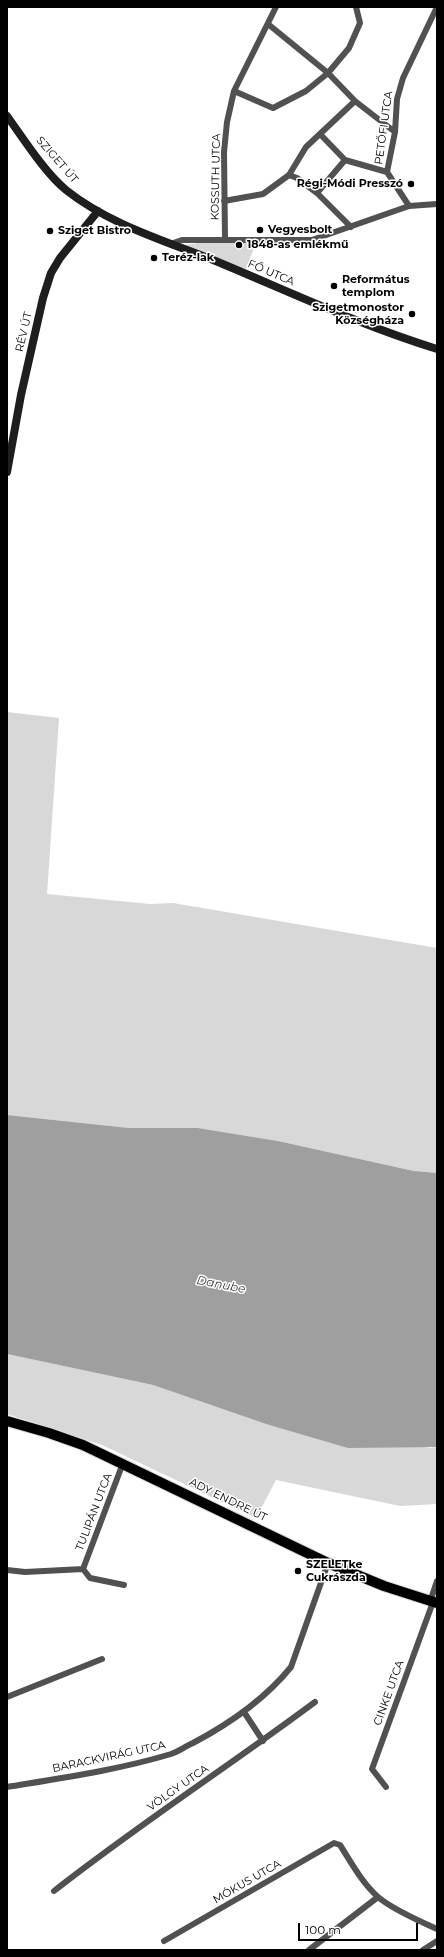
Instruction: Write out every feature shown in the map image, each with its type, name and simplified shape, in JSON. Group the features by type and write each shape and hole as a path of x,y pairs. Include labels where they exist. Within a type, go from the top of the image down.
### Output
{"main road":[{"name":"SZIGET ÚT","path":"7,116 64,189 98,211"},
{"name":"FŐ UTCA","path":"98,211 135,229 173,243 342,315 437,349"},
{"name":"RÉV ÚT","path":"7,472 24,380 43,298 51,273 60,258 98,211"},
{"name":"ADY ENDRE ÚT","path":"7,1421 76,1442 123,1463 328,1562 384,1586 435,1603"}],"street":[{"name":"KOSSUTH UTCA","path":"225,239 224,152 227,122 234,91 276,7"},
{"path":"234,91 273,108 306,90 328,73 349,48 360,23 356,7"},
{"name":"PETŐFI UTCA","path":"409,206 387,172 395,132 397,99 403,78 437,7"},
{"path":"268,24 328,73 354,101 395,132"},
{"path":"224,202 263,194 289,175 306,147 354,101"},
{"path":"320,134 345,160 387,172"},
{"path":"317,193 345,160"},
{"path":"289,175 297,178 317,193 351,227"},
{"path":"173,243 182,240 225,239 312,240 409,206 437,204"},
{"name":"TULIPÁN UTCA","path":"83,1569 123,1463"},
{"name":"BARACKVIRÁG UTCA","path":"7,1787 99,1772 172,1753 210,1734 244,1712 282,1678 290,1667 328,1562"},
{"path":"7,1570 24,1572 83,1569 90,1578 124,1585"},
{"path":"435,1603 432,1596 437,1582"},
{"name":"CINKE UTCA","path":"386,1787 372,1769 435,1603"},
{"path":"7,1697 102,1659"},
{"name":"VÖLGY UTCA","path":"54,1891 96,1858 263,1741 315,1702"},
{"path":"244,1712 263,1741"},
{"name":"MÓKUS UTCA","path":"164,1941 334,1843 340,1844 357,1872 378,1897"},
{"path":"309,1950 378,1897 437,1929"},
{"path":"423,1950 437,1941"}],"shaded area":[{"path":"198,243 256,243 246,269 185,245"},
{"path":"7,712 59,718 47,894 150,904 173,903 437,948 437,1173 414,1171 278,1141 198,1128 129,1128 7,1115"},
{"path":"7,1354 153,1385 266,1424 431,1448 437,1447 437,1504 400,1506 276,1480 256,1518 102,1445 7,1414"}],"water":[{"name":"Danube","path":"7,1115 129,1128 198,1128 278,1141 414,1171 437,1173 437,1447 348,1448 266,1424 153,1385 7,1354"}],"place":[{"name":"Régi-Módi Presszó","path":"411,184"},
{"name":"Vegyesbolt","path":"260,230"},
{"name":"Sziget Bistro","path":"50,231"},
{"name":"1848-as emlékmű","path":"239,245"},
{"name":"Teréz-lak","path":"154,258"},
{"name":"Református templom","path":"334,286"},
{"name":"Szigetmonostor Községháza","path":"412,314"},
{"name":"SZELETke Cukrászda","path":"298,1571"}]}
